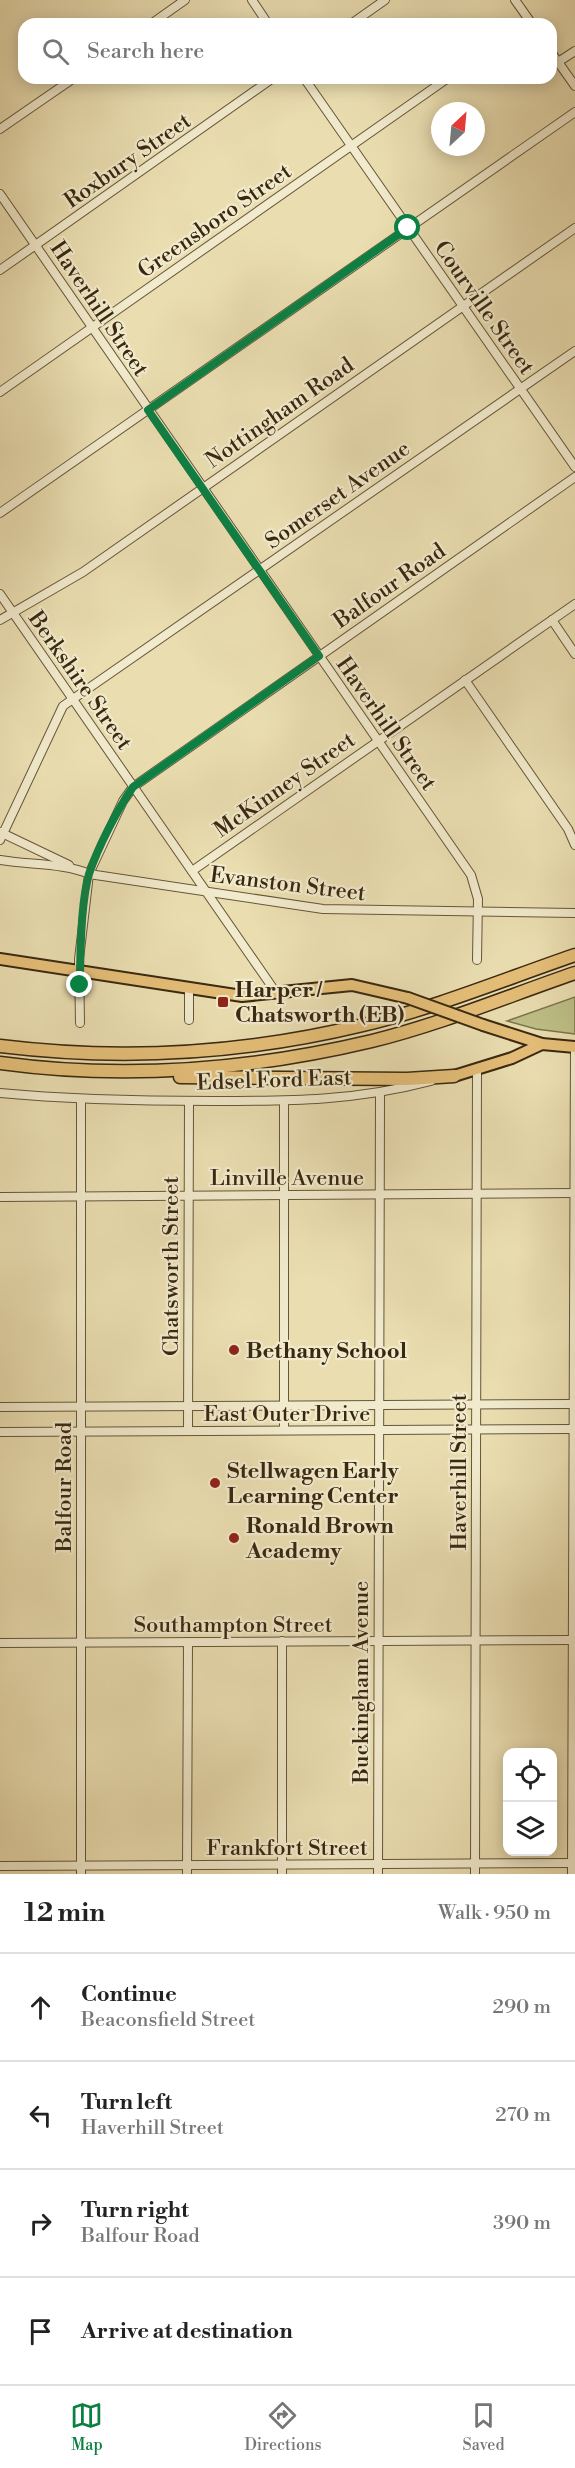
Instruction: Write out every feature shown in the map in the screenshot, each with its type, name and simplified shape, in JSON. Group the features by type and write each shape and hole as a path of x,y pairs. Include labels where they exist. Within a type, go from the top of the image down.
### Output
{"highway":[{"path":"0,1046 56,1052 129,1055 253,1046 365,1025 443,1001 575,955"},
{"path":"0,1063 80,1071 131,1072 242,1065 372,1041 575,973"},
{"path":"131,1072 174,1077 454,1076"}],"main road":[{"path":"0,959 242,996 352,985 408,998 542,1044 575,1047"},
{"name":"Edsel Ford East","path":"454,1076 477,1070 542,1044"}],"street":[{"path":"160,18 185,0"},
{"path":"252,0 264,18"},
{"path":"360,18 385,0"},
{"path":"515,0 526,18"},
{"path":"575,51 558,62 575,86"},
{"path":"0,129 65,84"},
{"name":"Roxbury Street","path":"0,270 265,84"},
{"name":"Courville Street","path":"308,84 575,467"},
{"name":"Greensboro Street","path":"0,392 440,84"},
{"path":"0,513 575,112"},
{"name":"Haverhill Street","path":"0,194 471,875 477,892 477,960"},
{"name":"Nottingham Road","path":"0,620 83,572 575,228"},
{"name":"Somerset Avenue","path":"1,835 63,706 575,351"},
{"name":"Balfour Road","path":"80,1023 79,959 89,874 123,801 133,787 575,477"},
{"name":"Berkshire Street","path":"0,594 277,994"},
{"name":"McKinney Street","path":"192,871 575,604"},
{"path":"552,620 575,654"},
{"path":"465,680 568,829 575,845"},
{"path":"1,835 74,867"},
{"name":"Evanston Street","path":"0,860 35,866 74,867 89,874 323,909 575,913"},
{"path":"189,988 189,1020"},
{"path":"572,1874 574,1863 575,1047"},
{"name":"Haverhill Street","path":"475,1874 477,1070"},
{"name":"Edsel Ford East","path":"0,1093 81,1100 284,1101 380,1094 454,1076"},
{"name":"Buckingham Avenue","path":"378,1874 380,1094"},
{"name":"Balfour Road","path":"81,1100 81,1870"},
{"name":"Chatsworth Street","path":"188,1431 189,1101"},
{"path":"284,1101 284,1431"},
{"name":"Linville Avenue","path":"0,1197 575,1193"},
{"name":"East Outer Drive","path":"0,1407 574,1404"},
{"name":"East Outer Drive","path":"0,1432 574,1429"},
{"name":"Southampton Street","path":"0,1643 574,1640"},
{"path":"282,1641 282,1874"},
{"path":"187,1870 188,1642"},
{"name":"Frankfort Street","path":"0,1866 81,1870 187,1870 282,1865 574,1863"}],"green space":[{"path":"575,997 575,1034 536,1029 507,1021"}],"place":[{"name":"Harper / Chatsworth (EB)","path":"223,1002"},
{"name":"Bethany School","path":"234,1350"},
{"name":"Stellwagen Early Learning Center","path":"215,1483"},
{"name":"Ronald Brown Academy","path":"234,1538"}],"route":[{"path":"80,985 79,959 89,874 123,801 133,787 319,656 148,410 408,228"}]}
